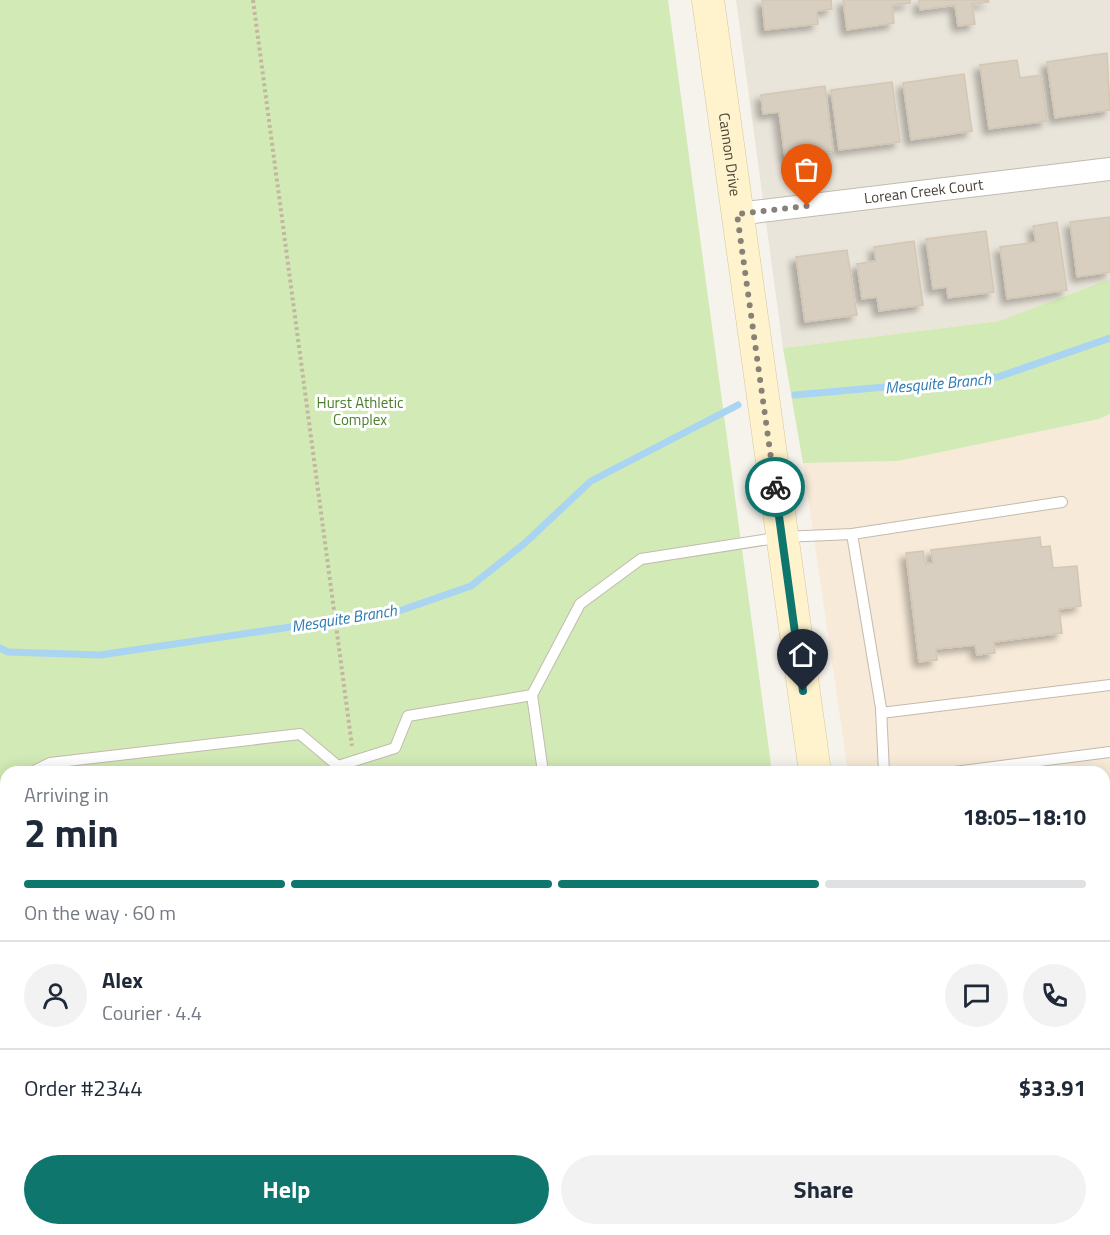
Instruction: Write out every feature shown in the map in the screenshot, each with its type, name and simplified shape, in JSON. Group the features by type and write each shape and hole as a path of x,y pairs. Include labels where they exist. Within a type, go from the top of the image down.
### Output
{"street":[{"name":"Cannon Drive","path":"708,0 814,766"},
{"name":"Lorean Creek Court","path":"737,214 1110,169"}],"lane":[{"path":"542,766 532,695 580,604 641,559 782,537 852,534 1062,502"},
{"path":"852,534 881,713 884,766"},
{"path":"881,713 1110,685"},
{"path":"344,766 395,748 408,716 532,695"},
{"path":"44,766 50,763 300,734 335,766"},
{"path":"1001,766 1110,752"}],"path":[{"path":"253,0 354,761"}],"shaded area":[{"path":"736,0 1110,0 1110,279 999,321 783,348"},
{"path":"1110,414 1110,766 847,766 803,463 898,461 1099,419"}],"green space":[{"name":"Hurst Athletic Complex","path":"0,0 668,0 771,766 0,766"},
{"path":"1110,279 1110,414 1099,419 898,461 803,463 783,348 999,321"}],"building":[{"path":"762,0 831,0 832,9 817,11 818,24 765,30"},
{"path":"843,0 910,0 910,3 892,5 894,23 847,30"},
{"path":"919,0 988,0 989,2 972,4 975,24 958,26 955,5 920,10"},
{"path":"1107,53 1110,110 1055,118 1047,62"},
{"path":"1017,60 1020,78 1041,75 1047,121 989,129 980,65"},
{"path":"964,74 972,131 911,140 903,83"},
{"path":"892,82 900,142 839,150 831,90"},
{"path":"825,86 833,151 785,157 779,112 763,114 761,95"},
{"path":"1110,217 1110,272 1077,277 1070,222"},
{"path":"1057,222 1067,290 1007,299 1000,247 1036,242 1033,226"},
{"path":"986,231 994,292 948,298 947,287 933,289 926,239"},
{"path":"914,241 923,305 879,311 877,297 862,299 857,264 876,261 874,247"},
{"path":"847,250 857,315 805,322 796,257"},
{"path":"1040,537 1041,547 1050,546 1053,568 1077,566 1081,606 1059,609 1062,633 994,642 995,653 977,655 975,645 936,649 937,660 919,662 906,553 923,551 925,564 933,563 931,550"}],"waterway":[{"name":"Mesquite Branch","path":"795,395 998,377 1110,338"},
{"name":"Mesquite Branch","path":"0,648 8,652 100,655 399,611 471,586 525,543 591,481 738,405"}],"way so far":[{"path":"775,487 737,214 807,206"}],"route":[{"path":"775,487 803,691"}]}
